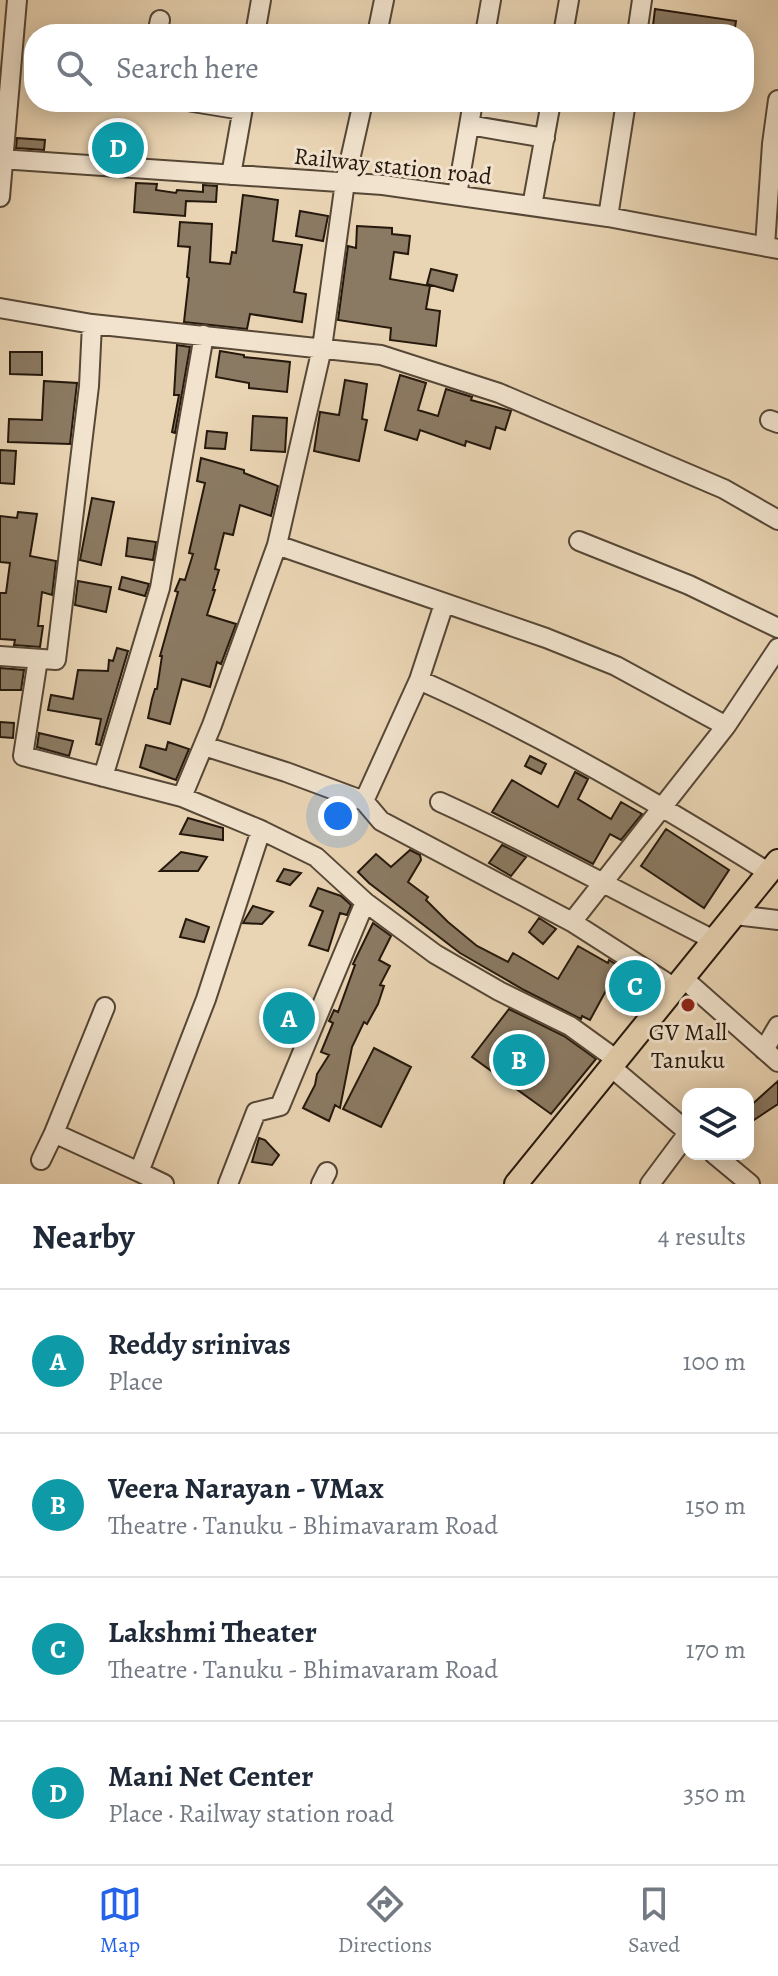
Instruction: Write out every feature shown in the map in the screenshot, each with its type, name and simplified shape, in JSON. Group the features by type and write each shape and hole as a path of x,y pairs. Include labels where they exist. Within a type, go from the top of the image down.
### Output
{"main road":[{"path":"516,1184 773,866"}],"street":[{"path":"0,197 17,0"},
{"path":"257,24 261,0"},
{"path":"379,24 384,0"},
{"path":"487,24 491,0"},
{"path":"565,24 569,0"},
{"path":"638,24 642,0"},
{"path":"771,248 772,144 778,100"},
{"path":"231,175 242,112"},
{"path":"182,797 204,746 277,545 322,348 345,182 361,112"},
{"path":"457,195 471,112"},
{"path":"532,206 549,112"},
{"path":"608,217 624,112"},
{"path":"469,125 545,138"},
{"name":"Railway station road","path":"1,159 345,182 608,217 771,248"},
{"path":"0,308 92,324 381,355 499,393 724,489 778,520"},
{"path":"0,656 56,660 89,386 92,324"},
{"path":"103,777 160,588 204,335"},
{"path":"579,541 689,585 778,628"},
{"path":"277,545 616,666 726,726"},
{"path":"364,801 419,680 444,604"},
{"path":"572,922 726,726 778,648"},
{"path":"38,659 23,756 182,797 316,857 365,902 435,954 499,991 570,1026 682,1126"},
{"path":"419,680 468,702 773,866"},
{"path":"204,746 364,801 381,821 572,922 679,983 771,1056 778,1026"},
{"path":"440,802 511,834 601,884 714,940"},
{"path":"139,1172 206,999 261,830"},
{"path":"228,1184 256,1112 280,1106 365,902"},
{"path":"735,915 778,920"},
{"path":"41,1160 105,1007"},
{"path":"54,1133 164,1184"},
{"path":"650,1184 682,1140"},
{"path":"721,1160 750,1184"}],"building":[{"path":"655,9 736,21 736,24 653,24"},
{"path":"17,138 45,140 44,150 16,148"},
{"path":"136,183 157,184 156,190 176,193 177,190 203,192 203,185 217,186 216,202 186,201 185,216 134,212"},
{"path":"243,195 278,200 273,241 302,245 294,292 306,294 302,322 250,314 247,329 184,322 190,247 178,246 180,222 212,224 210,262 230,264 232,252 236,253"},
{"path":"300,211 328,216 323,241 296,236"},
{"path":"357,226 392,228 392,234 410,236 408,254 394,252 390,279 430,286 426,309 440,311 436,346 390,340 391,328 338,320 348,246 356,248"},
{"path":"431,269 457,275 453,291 427,284"},
{"path":"177,345 190,347 175,433 172,432 179,395 174,395"},
{"path":"220,351 290,362 287,392 249,388 249,383 216,377"},
{"path":"10,352 42,352 42,375 10,374"},
{"path":"400,375 426,383 418,410 438,416 446,389 472,397 471,400 511,411 505,430 496,427 490,449 466,441 465,446 420,430 417,440 385,430"},
{"path":"345,380 367,384 362,419 367,420 359,461 314,451 320,412 339,415"},
{"path":"44,381 77,383 70,444 8,442 9,419 42,420"},
{"path":"253,416 287,418 285,452 251,450"},
{"path":"207,431 227,433 225,449 205,448"},
{"path":"0,450 16,451 14,484 0,483"},
{"path":"201,458 244,470 244,473 278,486 271,516 240,505 233,535 224,533 215,569 219,570 215,590 207,615 236,624 221,664 217,662 210,687 182,679 170,724 148,718 157,689 160,656 178,592 175,591 180,579 185,580 193,554 189,553 205,483 197,481"},
{"path":"92,498 114,502 101,565 80,560"},
{"path":"18,512 37,514 30,556 56,561 52,595 42,592 38,626 43,626 40,647 14,645 15,640 0,639 0,593 6,593 10,563 0,562 0,516 17,518"},
{"path":"128,538 156,542 153,560 126,556"},
{"path":"122,577 149,584 145,596 119,589"},
{"path":"78,581 111,587 106,612 75,605"},
{"path":"117,648 128,651 100,745 96,744 101,719 48,710 51,695 73,699 78,670 108,671 109,660 113,661"},
{"path":"0,668 24,670 21,690 0,690"},
{"path":"0,722 14,723 13,738 0,737"},
{"path":"39,733 73,741 69,756 37,747"},
{"path":"168,742 189,749 176,780 140,767 146,745 166,750"},
{"path":"530,756 546,764 541,774 525,766"},
{"path":"575,772 588,779 578,799 611,819 621,802 642,814 621,840 610,834 593,864 492,812 512,780 558,807"},
{"path":"188,818 223,828 223,840 180,834"},
{"path":"666,829 729,870 704,908 641,866"},
{"path":"502,845 526,857 511,876 489,863"},
{"path":"410,850 420,855 421,860 408,882 428,897 426,900 448,922 477,946 508,962 513,953 558,979 578,946 608,963 609,960 651,987 638,1005 609,985 590,1020 582,1016 581,1019 524,990 460,953 358,872 376,854 391,867"},
{"path":"181,852 207,857 198,871 160,871"},
{"path":"284,869 301,873 290,885 277,881"},
{"path":"318,888 341,896 351,905 347,915 340,913 328,951 309,945 323,911 310,906"},
{"path":"253,906 273,912 262,924 243,923"},
{"path":"539,918 556,929 543,944 529,932"},
{"path":"186,919 209,927 204,942 180,937"},
{"path":"373,923 391,936 379,960 390,966 380,985 384,986 378,1004 367,1024 364,1022 352,1047 340,1108 335,1105 329,1121 303,1108 317,1074 329,1055 321,1052 333,1023 329,1021 334,1010 338,1012 353,964"},
{"path":"283,1001 304,1009 295,1034 273,1026"},
{"path":"509,1009 564,1036 596,1059 551,1114 472,1057"},
{"path":"374,1048 411,1067 381,1127 343,1109"},
{"path":"778,1081 778,1104 754,1120 754,1103"},
{"path":"259,1138 279,1155 272,1165 252,1162"}],"place":[{"name":"Mani Net Center","path":"118,148"},
{"name":"Lakshmi Theater","path":"635,986"},
{"name":"GV Mall Tanuku","path":"688,1005"},
{"name":"Reddy srinivas","path":"289,1018"},
{"name":"Veera Narayan - VMax","path":"519,1060"}]}
